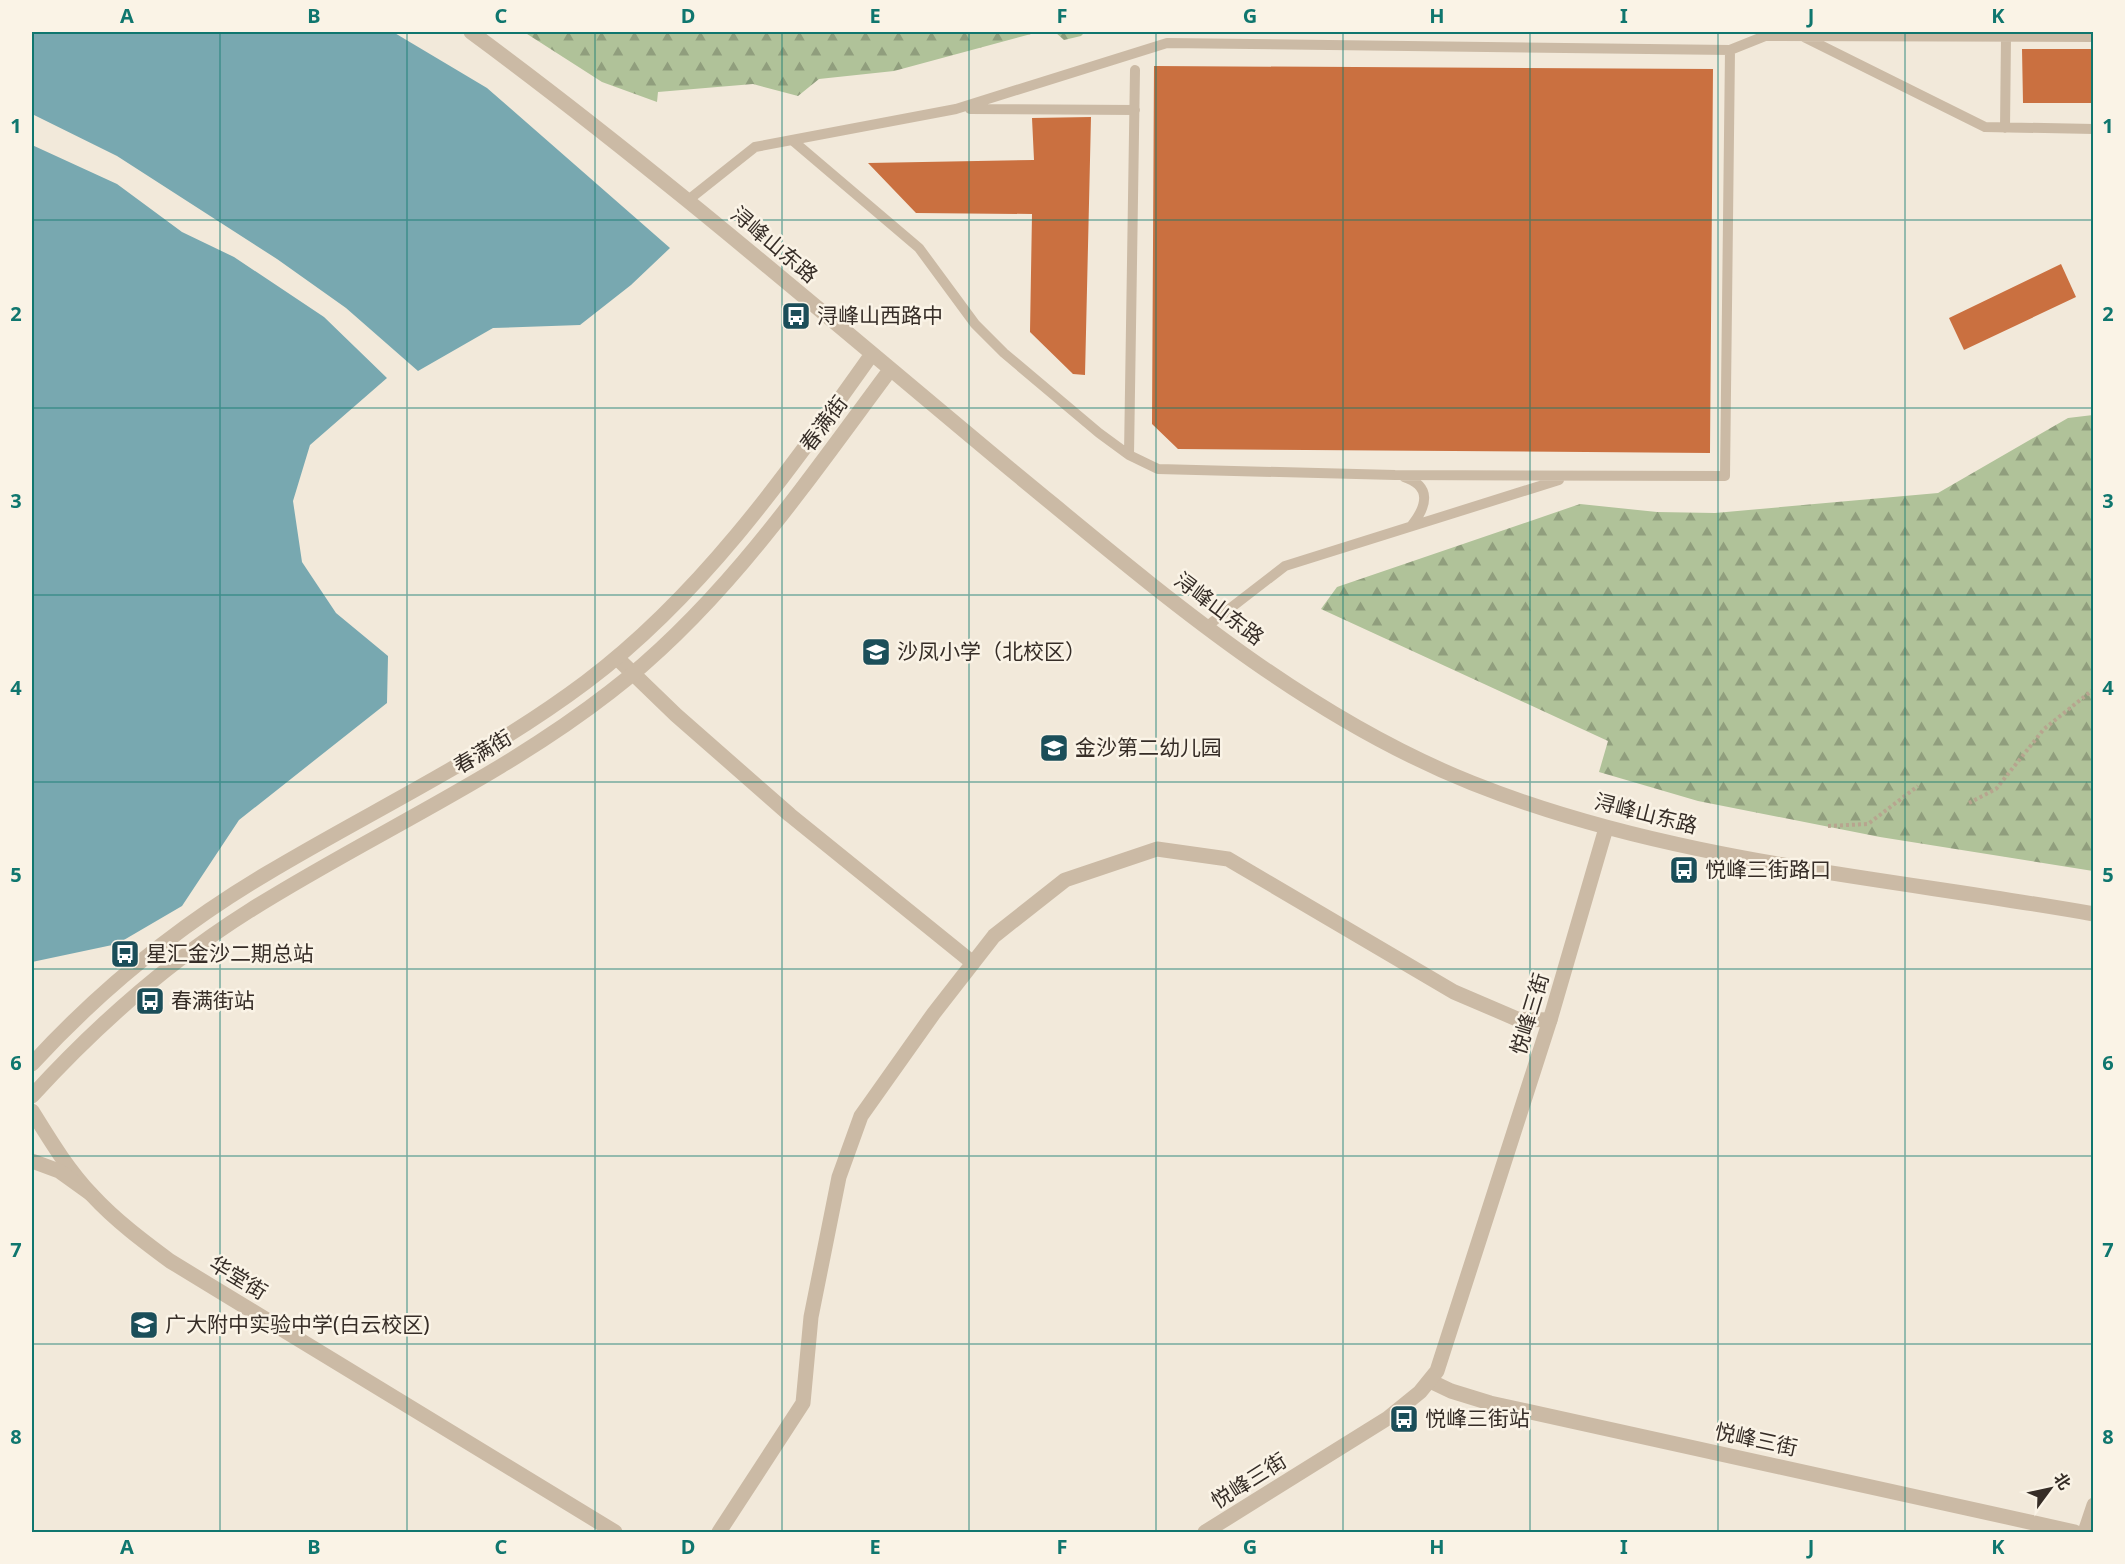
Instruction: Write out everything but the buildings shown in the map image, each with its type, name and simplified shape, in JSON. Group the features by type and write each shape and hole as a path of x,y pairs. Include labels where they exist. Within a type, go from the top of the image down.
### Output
{"street":[{"name":"浔峰山东路","path":"471,32 687,201 890,370 1206,627 1307,698 1400,750 1498,793 1606,828 1749,859 2094,914"},
{"name":"春满街","path":"32,1064 137,966 225,900 479,754 539,716 616,658 690,588 742,529 793,464 872,354"},
{"name":"春满街","path":"32,1096 97,1028 207,939 283,890 371,842 521,754 579,716 631,674 695,616 752,552 890,370"},
{"path":"616,658 631,674 790,815 973,963"},
{"name":"悦峰三街","path":"1205,1533 1388,1418 1430,1381 1437,1371 1447,1346 1550,1020 1606,828"},
{"path":"719,1533 803,1403 811,1317 839,1177 861,1116 994,936 1065,880 1157,849 1228,859 1454,992 1517,1019 1550,1020"},
{"name":"华堂街","path":"32,1111 68,1166 91,1194 142,1240 188,1272 615,1533"},
{"path":"32,1161 58,1171 91,1194"},
{"name":"悦峰三街","path":"1430,1381 1451,1391 1490,1403 2075,1533"},
{"path":"2085,1533 2094,1505"}],"lane":[{"path":"687,201 754,147 956,109 1167,43 1730,50 1765,36 2094,37"},
{"path":"1801,36 1986,128 2094,129"},
{"path":"2005,128 2006,36"},
{"path":"792,140 919,248 975,324 1004,353 1130,455 1158,469 1186,472 1395,475 1725,476 1730,50"},
{"path":"1130,455 1135,70"},
{"path":"956,109 1135,110"},
{"path":"1395,475 1414,481 1421,489 1425,501 1423,512 1411,526"},
{"path":"1206,627 1285,566 1570,476"}],"path":[{"path":"1970,803 1996,789 2044,729 2094,689"},
{"path":"1828,826 1868,824 1918,786"}],"green space":[{"path":"524,32 1055,32 1031,34 894,71 819,79 798,96 753,84 658,92 657,102 602,82"},
{"path":"1055,32 1085,32 1081,36 1064,40"},
{"path":"2093,415 2093,871 1880,837 1698,801 1599,772 1608,741 1321,609 1337,587 1580,504 1657,512 1715,513 1938,493 2068,418"}],"water":[{"path":"32,32 393,32 487,88 670,248 631,285 580,325 493,328 418,371 346,308 277,259 117,156 32,114"},
{"path":"32,145 117,184 182,232 234,257 324,317 387,378 310,445 293,501 302,562 336,613 388,656 387,703 239,820 182,906 117,944 32,962"}],"place":[{"name":"浔峰山西路中","path":"796,316"},
{"name":"沙凤小学（北校区）","path":"876,652"},
{"name":"金沙第二幼儿园","path":"1054,748"},
{"name":"悦峰三街路口","path":"1684,870"},
{"name":"星汇金沙二期总站","path":"125,954"},
{"name":"春满街站","path":"150,1001"},
{"name":"广大附中实验中学(白云校区)","path":"144,1325"},
{"name":"悦峰三街站","path":"1404,1419"}]}
